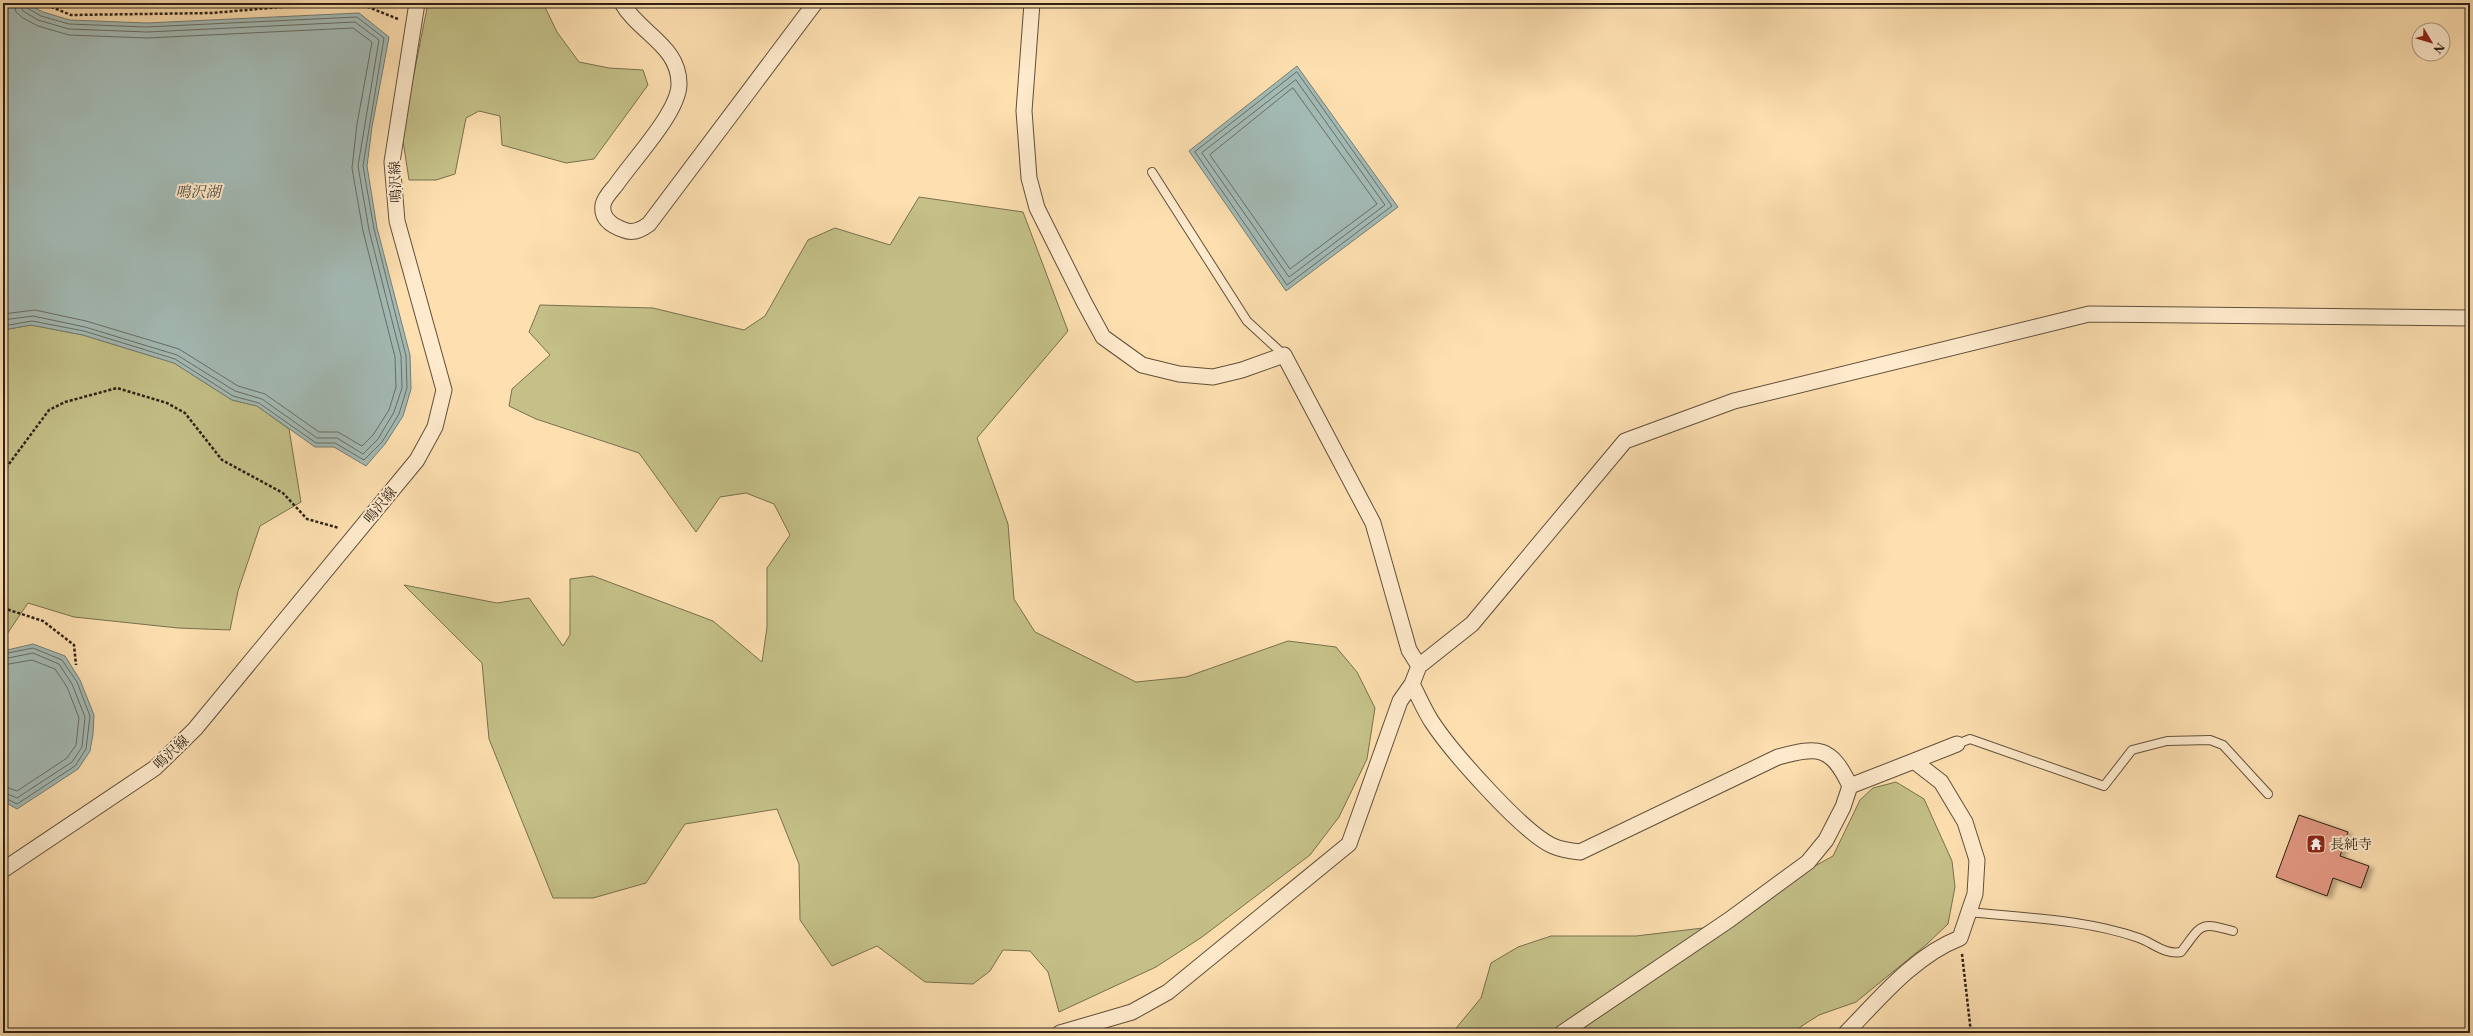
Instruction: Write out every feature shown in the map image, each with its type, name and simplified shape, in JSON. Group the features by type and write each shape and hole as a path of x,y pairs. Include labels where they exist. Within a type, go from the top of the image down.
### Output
{"street":[{"name":"鳴沢線","path":"3,870 155,768 195,729 417,460 435,427 444,390 397,221 392,162 417,3"},
{"path":"622,3 628,14 660,42 676,62 679,86 670,113 634,158 603,203 603,215 612,226 627,232 639,231 649,224 815,3"},
{"path":"1032,3 1024,111 1029,178 1037,208 1103,337 1142,364 1179,374 1213,376 1242,370 1284,355 1372,523 1409,650 1419,666"},
{"path":"1060,1033 1132,1012 1168,992 1349,844 1400,701 1412,684 1419,666 1472,624 1625,441 1734,401 2089,314 2470,318"},
{"path":"1412,684 1432,722 1500,802 1537,836 1553,846 1568,851 1580,852 1778,757 1807,749 1825,752 1841,766 1850,786 1843,807 1826,840 1808,862 1729,920 1562,1033"},
{"path":"1850,786 1957,744"},
{"path":"1846,1033 1906,972 1942,945 1960,938 1975,894 1977,860 1965,822 1941,782 1914,761"}],"lane":[{"path":"1152,172 1247,321 1284,355"},
{"path":"1957,744 1970,739 2104,786 2132,750 2167,742 2210,740 2223,745 2268,794"},
{"path":"1968,912 2091,926 2139,938 2172,954 2181,952 2200,927 2209,924 2233,931"}],"path":[{"path":"42,3 71,15 212,13 327,3"},
{"path":"358,3 404,21"},
{"path":"3,472 49,410 65,402 117,388 167,403 185,413 222,460 283,493 306,519 346,530"},
{"path":"3,608 43,622 74,645 76,665"},
{"path":"1960,938 1971,1033"}],"shaded area":[{"path":"428,3 543,3 557,32 579,62 609,68 643,70 648,85 594,159 566,163 502,145 500,116 479,111 466,118 455,174 436,180 409,180 402,134"},
{"path":"919,197 1023,212 1068,331 977,438 1008,524 1014,599 1035,632 1136,682 1186,677 1288,641 1336,647 1357,672 1375,708 1367,759 1339,817 1310,855 1202,937 1156,967 1059,1012 1048,972 1030,951 1003,950 990,971 973,984 925,982 877,946 832,966 800,920 799,864 777,809 685,824 646,883 593,898 553,898 489,739 482,663 404,585 497,603 529,598 563,646 570,635 570,579 593,576 713,621 762,662 767,627 767,568 790,535 774,504 746,493 720,497 696,532 639,453 536,419 509,406 512,389 550,355 529,332 540,305 653,308 744,330 765,316 808,240 835,228 890,245"},
{"path":"31,325 83,335 174,363 232,400 257,406 289,429 301,502 260,526 238,591 230,630 178,628 74,617 28,603 3,640 3,330"},
{"path":"1896,782 1924,799 1952,861 1955,887 1948,924 1927,944 1856,1002 1819,1015 1791,1033 1452,1033 1481,998 1491,963 1518,947 1551,936 1636,936 1703,928 1833,856 1860,800 1873,788"}],"water":[{"name":"鳴沢湖","path":"3,3 26,3 43,12 70,20 147,23 359,13 389,37 372,127 367,166 377,228 410,355 411,389 403,416 385,444 366,466 334,447 315,447 257,406 232,400 174,363 83,335 31,325 3,330"},
{"path":"1297,66 1398,207 1286,291 1189,151"},
{"path":"33,644 65,656 80,680 94,715 93,734 90,751 78,769 17,809 3,801 3,651"}],"building":[{"name":"長純寺","path":"2299,815 2348,832 2340,856 2369,866 2361,888 2333,878 2327,896 2276,877"}],"place":[{"name":"長純寺","path":"2316,844"}]}
